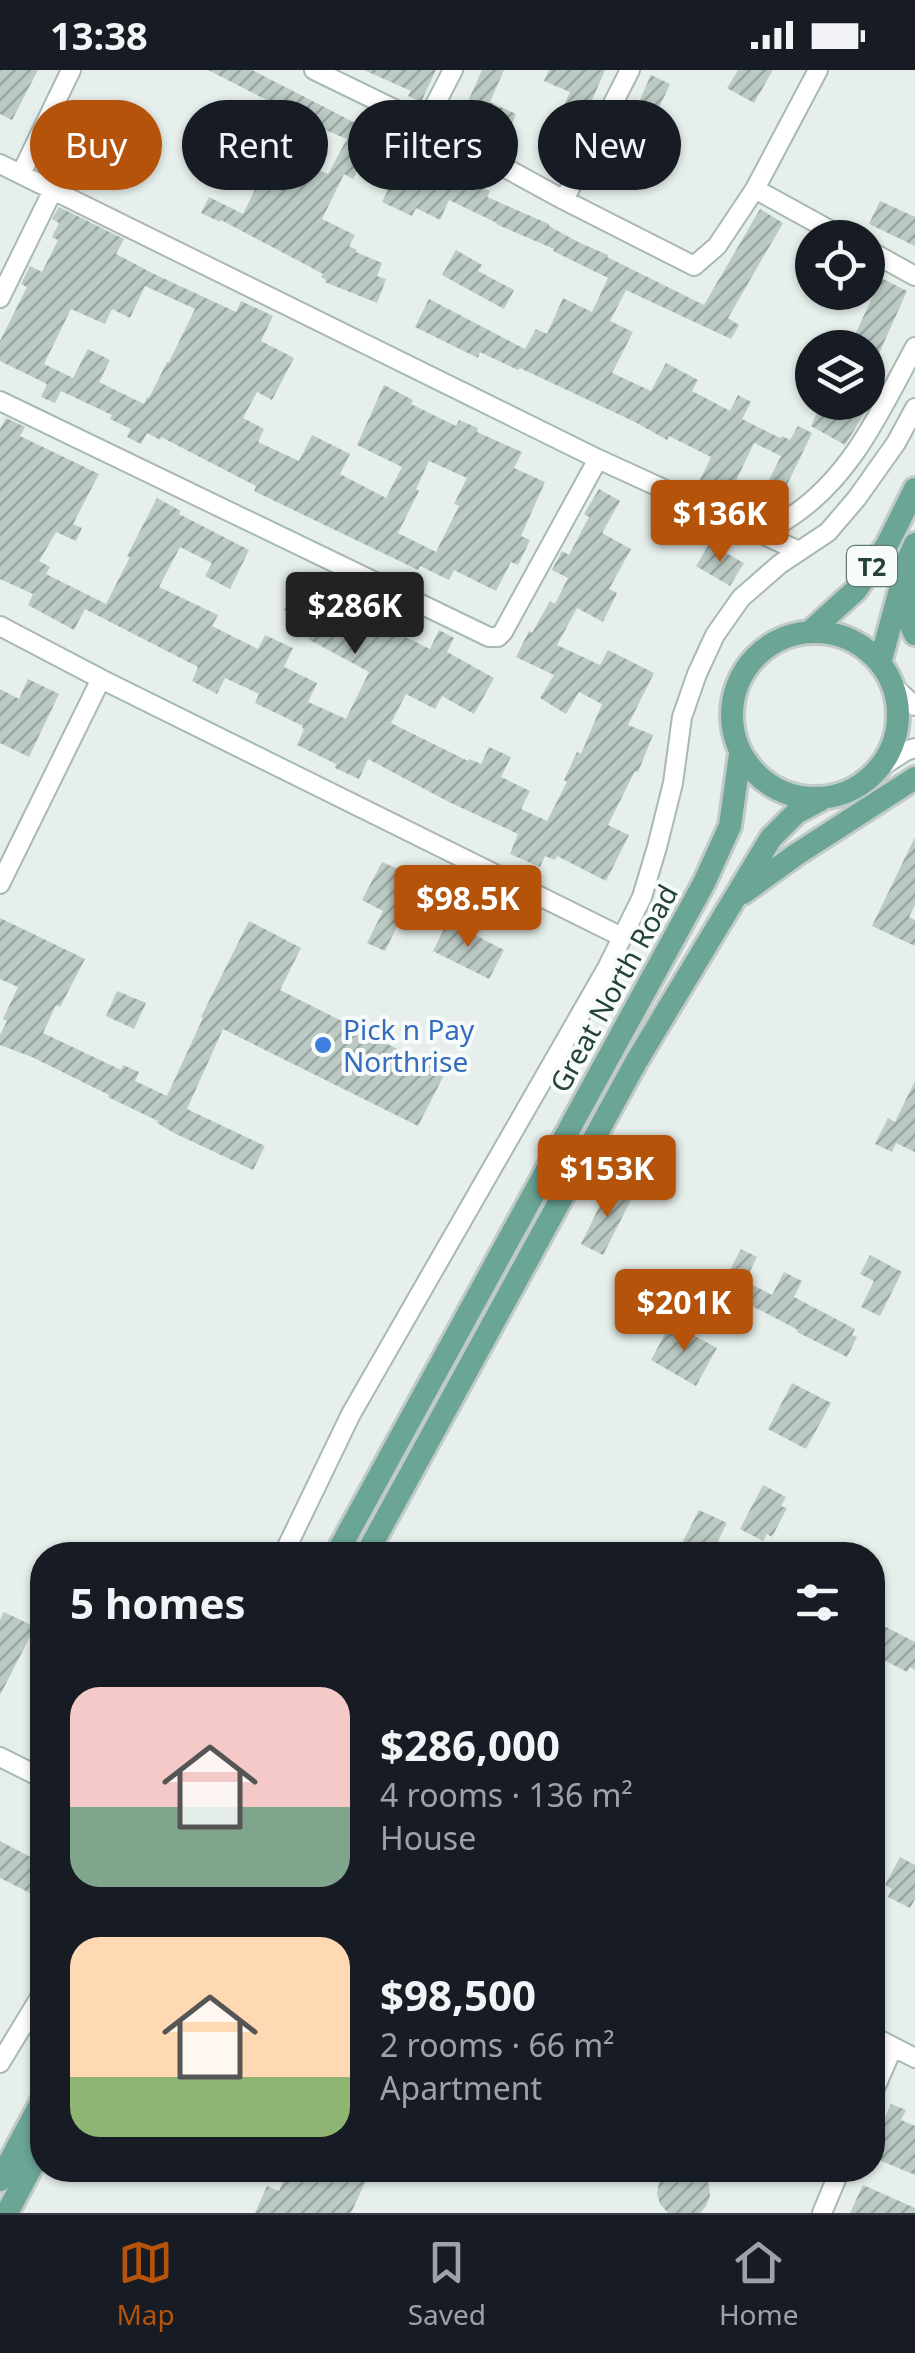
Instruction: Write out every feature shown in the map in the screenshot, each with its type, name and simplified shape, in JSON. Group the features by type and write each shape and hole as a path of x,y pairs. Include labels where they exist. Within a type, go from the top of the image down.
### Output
{"main road":[{"name":"T2","path":"740,754 733,730 733,704 747,668 776,642 812,630 856,590 887,544 915,490"},
{"name":"T2","path":"880,662 912,551"},
{"path":"912,551 915,634"},
{"path":"740,754 767,786 792,797 820,800 860,785 876,770 891,746 898,717 895,688 880,662 855,641 834,632 812,630"},
{"name":"Great North Road","path":"343,1542 704,883 730,826 740,754"},
{"path":"736,898 915,778"},
{"name":"Great North Road","path":"373,1542 636,1062 771,838 796,813 820,800"},
{"path":"0,2180 30,2123"},
{"path":"7,2213 30,2170"}],"street":[{"path":"20,174 71,70"},
{"path":"314,70 376,100"},
{"path":"437,100 453,70"},
{"path":"564,200 630,70"},
{"path":"518,175 694,266 717,246 755,189 818,70"},
{"path":"0,164 30,179"},
{"path":"755,189 811,220"},
{"path":"0,298 54,190 598,459 800,551"},
{"path":"885,259 915,276"},
{"path":"758,532 769,530 806,506 834,481 864,442 915,348"},
{"path":"0,401 489,638 503,632 598,459"},
{"path":"289,1542 351,1414 553,1065 642,896 673,783 682,717 715,634 741,598 780,564 828,532 896,443 915,408"},
{"path":"0,626 622,937"},
{"path":"0,884 101,679"},
{"path":"895,688 915,706"},
{"path":"876,770 915,748"},
{"path":"0,1757 30,1772"},
{"path":"0,2063 30,2014"},
{"path":"885,2043 915,2058"},
{"path":"885,2065 893,2047"},
{"path":"822,2213 835,2182"}],"building":[{"path":"0,70 38,70 12,120 0,114"},
{"path":"208,70 252,70 310,100 266,100"},
{"path":"364,70 436,70 422,100 408,96 411,91"},
{"path":"482,70 504,70 491,100 469,100"},
{"path":"549,70 605,70 592,100 566,100 570,92 544,81"},
{"path":"738,70 773,70 754,103 727,88"},
{"path":"651,75 670,84 663,100 640,100"},
{"path":"328,109 348,119 348,176 344,174 322,219 355,235 349,246 382,263 377,276 386,279 377,303 325,282 323,274 201,213 209,197 243,214 255,190 328,190 328,174 347,139 328,131"},
{"path":"388,190 488,190 487,197 549,224 704,305 760,209 783,223 728,318 739,325 731,339 626,290 610,321 633,332 612,373 651,391 666,363 698,380 692,391 730,411 738,395 751,402 742,419 780,438 790,440 798,426 812,433 773,514 756,506 781,456 754,443 728,493 700,480 711,457 669,436 667,440 520,368 480,352 478,358 415,327 429,299 525,349 536,329 547,334 563,298 592,312 608,278 449,200 440,220 416,208 412,216 382,202"},
{"path":"880,201 915,217 915,246 885,232 885,220 871,220"},
{"path":"59,207 124,239 116,254 152,273 236,312 241,301 273,316 261,341 294,358 272,400 257,392 243,418 264,429 258,442 299,461 312,435 350,454 340,474 386,498 402,467 357,445 384,385 413,400 411,404 456,426 459,420 522,452 514,468 545,482 521,536 530,540 518,565 511,562 496,591 454,570 449,580 420,566 418,570 254,491 256,486 161,437 160,440 147,433 141,444 127,437 131,429 110,419 112,415 61,391 55,403 41,397 47,384 0,361 0,341 27,287 21,284 30,266 42,272 58,240 52,237 59,223 52,219","holes":["145,286 195,309 144,404 99,382 110,360 88,349 73,378 44,364 71,309 105,324 112,309 130,318","429,461 467,478 454,504 459,506 436,552 398,533"]},
{"path":"456,250 482,265 478,271 514,290 504,309 442,275"},
{"path":"885,280 907,291 885,340 885,330 857,330 866,310 885,310"},
{"path":"6,418 25,427 20,436 99,474 73,524 82,528 76,541 56,532 39,561 50,567 46,574 106,604 157,498 181,511 179,514 249,550 230,589 205,576 212,563 180,547 159,587 218,615 212,626 258,649 265,635 293,648 284,667 317,683 308,702 346,719 369,672 308,639 314,626 284,610 304,572 363,607 370,595 388,606 380,619 385,621 383,626 430,649 439,630 454,638 447,652 494,678 474,714 442,696 435,709 406,694 391,723 468,761 481,764 489,747 511,757 501,777 530,791 521,809 547,821 602,704 579,692 566,714 540,698 554,675 516,657 550,601 555,604 568,578 552,570 562,551 569,555 589,517 584,514 599,489 620,501 602,533 631,549 609,589 617,593 603,622 577,608 557,645 600,665 608,650 654,673 628,725 653,735 638,772 635,771 608,825 629,835 606,881 557,856 555,860 545,856 540,867 510,854 518,834 368,759 359,779 335,768 336,764 297,745 303,726 255,703 259,694 225,678 217,694 192,681 198,667 85,609 74,630 28,605 33,594 0,579 0,429"},
{"path":"814,420 860,420 845,445 811,426"},
{"path":"709,544 744,563 730,586 696,566"},
{"path":"28,679 59,694 29,757 0,743 0,689 19,699"},
{"path":"915,837 915,905 909,917 915,920 915,946 872,926"},
{"path":"382,862 440,887 431,906 412,896 385,951 367,943 383,911 362,900"},
{"path":"0,918 85,959 43,1033 121,1070 123,1065 139,1072 135,1081 167,1096 249,921 301,948 280,990 445,1073 418,1126 223,1029 187,1109 265,1146 253,1170 174,1133 109,1095 0,1045 7,1021 3,1019 18,987 0,979"},
{"path":"448,921 504,950 489,979 433,951"},
{"path":"117,991 146,1003 134,1029 106,1016"},
{"path":"915,1081 915,1152 896,1143 892,1152 875,1144 888,1118 895,1122"},
{"path":"610,1185 633,1196 603,1255 581,1244"},
{"path":"741,1249 757,1257 745,1281 772,1295 784,1272 802,1281 794,1297 855,1329 852,1335 857,1337 847,1357 720,1289"},
{"path":"870,1255 902,1272 880,1316 861,1307 874,1281 860,1274"},
{"path":"671,1323 717,1348 696,1386 651,1360"},
{"path":"792,1383 831,1403 806,1449 768,1429"},
{"path":"763,1485 786,1497 781,1506 787,1508 772,1537 767,1534 763,1541 740,1529"},
{"path":"699,1510 727,1523 718,1542 683,1542"},
{"path":"4,1612 30,1625 30,1637 0,1695 0,1620"},
{"path":"885,1627 915,1642 915,1670 910,1667 907,1672 885,1661"},
{"path":"0,1841 30,1857 30,1893 0,1878"},
{"path":"900,1857 915,1865 915,1899 910,1908 888,1897 892,1889 885,1885"},
{"path":"891,2104 906,2110 901,2120 915,2126 915,2175 885,2162 885,2118"},
{"path":"283,2182 365,2182 351,2213 255,2213 267,2186 279,2191"},
{"path":"659,2182 708,2182 710,2196 700,2213 668,2213 657,2194"},
{"path":"863,2185 915,2208 915,2213 850,2213"}],"place":[{"name":"Pick n Pay Northrise","path":"323,1045"}]}
